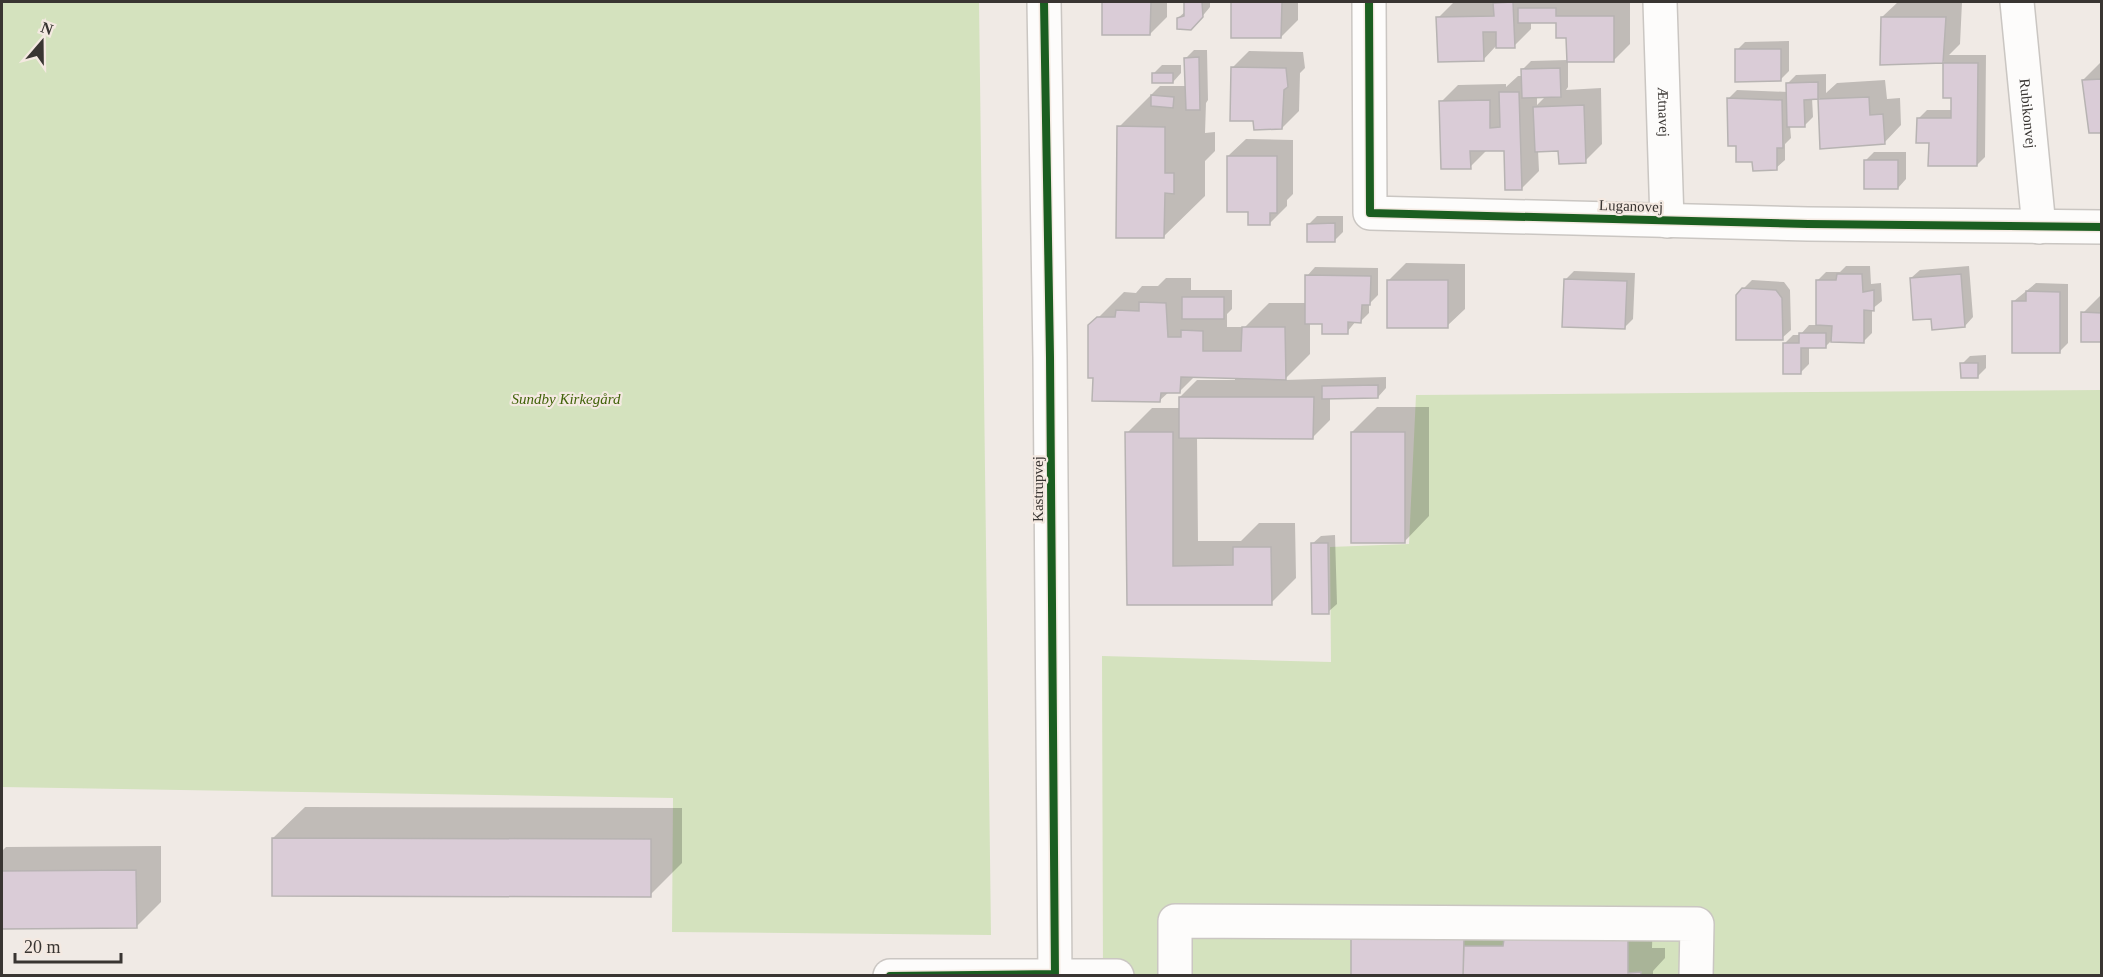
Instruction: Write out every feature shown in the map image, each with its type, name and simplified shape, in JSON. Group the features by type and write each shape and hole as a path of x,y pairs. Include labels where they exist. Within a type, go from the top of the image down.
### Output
{"street":[{"name":"Kastrupvej","path":"1044,2 1051,379 1055,975"},
{"name":"Luganovej","path":"1369,2 1370,213 1667,221 2102,226"},
{"name":"Ætnavej","path":"1660,2 1667,221"},
{"name":"Rubikonvej","path":"2017,2 2039,227"},
{"path":"1175,975 1176,921 1697,924 1696,975"},
{"path":"890,975 1117,975"}],"green space":[{"name":"Sundby Kirkegård","path":"2,2 979,2 991,935 672,932 673,798 2,787"},
{"path":"2101,390 2101,975 1103,975 1102,656 1331,662 1330,547 1409,544 1416,395"}],"building":[{"path":"1102,2 1151,2 1150,35 1102,35"},
{"path":"1184,2 1202,2 1203,17 1191,30 1177,29 1177,18 1184,16"},
{"path":"1231,2 1282,2 1281,38 1231,38"},
{"path":"1513,2 1515,48 1496,48 1496,32 1483,32 1484,61 1438,62 1436,17 1494,16 1493,3"},
{"path":"1518,8 1556,8 1556,16 1614,16 1614,62 1567,62 1566,38 1556,38 1556,23 1518,23"},
{"path":"1881,17 1946,17 1943,63 1880,65"},
{"path":"1735,49 1781,49 1781,81 1735,82"},
{"path":"1199,57 1200,110 1186,110 1184,58"},
{"path":"1943,63 1978,63 1977,166 1928,166 1929,143 1916,143 1917,118 1951,118 1951,98 1943,98"},
{"path":"1231,67 1286,68 1288,87 1284,90 1282,129 1254,130 1253,121 1230,121"},
{"path":"1560,68 1561,97 1522,98 1521,69"},
{"path":"1152,73 1173,73 1173,83 1152,83"},
{"path":"2102,79 2102,133 2089,133 2082,80"},
{"path":"1818,82 1818,99 1804,100 1805,127 1787,127 1786,83"},
{"path":"1499,92 1519,92 1522,190 1505,190 1504,151 1470,151 1471,169 1441,169 1439,101 1490,100 1490,128 1500,127"},
{"path":"1151,95 1174,97 1173,108 1151,106"},
{"path":"1869,97 1870,115 1883,114 1885,144 1820,149 1818,99"},
{"path":"1727,98 1782,100 1783,148 1777,148 1777,170 1753,171 1752,162 1736,162 1736,146 1728,146"},
{"path":"1584,105 1586,163 1559,164 1558,151 1535,152 1533,107"},
{"path":"1117,126 1165,127 1165,173 1174,173 1174,194 1165,193 1164,238 1116,238"},
{"path":"1227,156 1277,156 1277,213 1270,213 1270,225 1248,225 1248,212 1227,212"},
{"path":"1864,160 1898,160 1898,189 1864,189"},
{"path":"1335,223 1335,242 1307,242 1307,224"},
{"path":"1837,274 1862,274 1863,292 1874,290 1874,311 1864,310 1864,343 1831,342 1832,326 1816,325 1816,280 1836,280"},
{"path":"1961,274 1965,327 1932,330 1931,319 1913,320 1910,278"},
{"path":"1305,275 1371,276 1370,305 1362,305 1361,323 1348,322 1348,334 1322,334 1322,324 1305,324"},
{"path":"1564,279 1627,281 1625,329 1562,327"},
{"path":"1387,280 1448,280 1448,328 1387,328"},
{"path":"1742,288 1776,290 1782,298 1783,340 1736,340 1736,295"},
{"path":"2026,291 2060,292 2060,353 2012,353 2012,301 2026,301"},
{"path":"1182,297 1224,297 1224,319 1182,319"},
{"path":"1139,302 1166,303 1168,337 1181,337 1181,330 1203,331 1203,351 1241,351 1242,327 1285,327 1286,380 1181,377 1180,393 1161,393 1160,402 1092,401 1093,378 1088,378 1088,325 1097,317 1115,317 1116,310 1139,311"},
{"path":"2081,312 2102,313 2102,342 2081,342"},
{"path":"1799,333 1826,333 1826,348 1801,348 1801,374 1783,374 1783,343 1799,343"},
{"path":"1960,363 1978,363 1978,378 1961,378"},
{"path":"1378,385 1378,398 1322,399 1322,386"},
{"path":"1179,397 1314,397 1313,439 1179,438"},
{"path":"1125,432 1173,432 1173,566 1233,565 1233,547 1271,547 1272,605 1127,605"},
{"path":"1351,432 1405,432 1405,543 1351,543"},
{"path":"1311,543 1328,543 1329,614 1312,614"},
{"path":"272,838 651,839 651,897 272,896"},
{"path":"136,870 137,928 2,929 2,871"},
{"path":"1351,938 1464,938 1463,976 1351,976"},
{"path":"1504,939 1628,940 1628,973 1641,972 1641,976 1463,976 1464,946 1503,946"}],"cycle path":[{"path":"1044,2 1050,357 1055,976"},
{"path":"1369,2 1370,213 1808,224 2102,227"},
{"path":"890,976 1055,974"}]}
